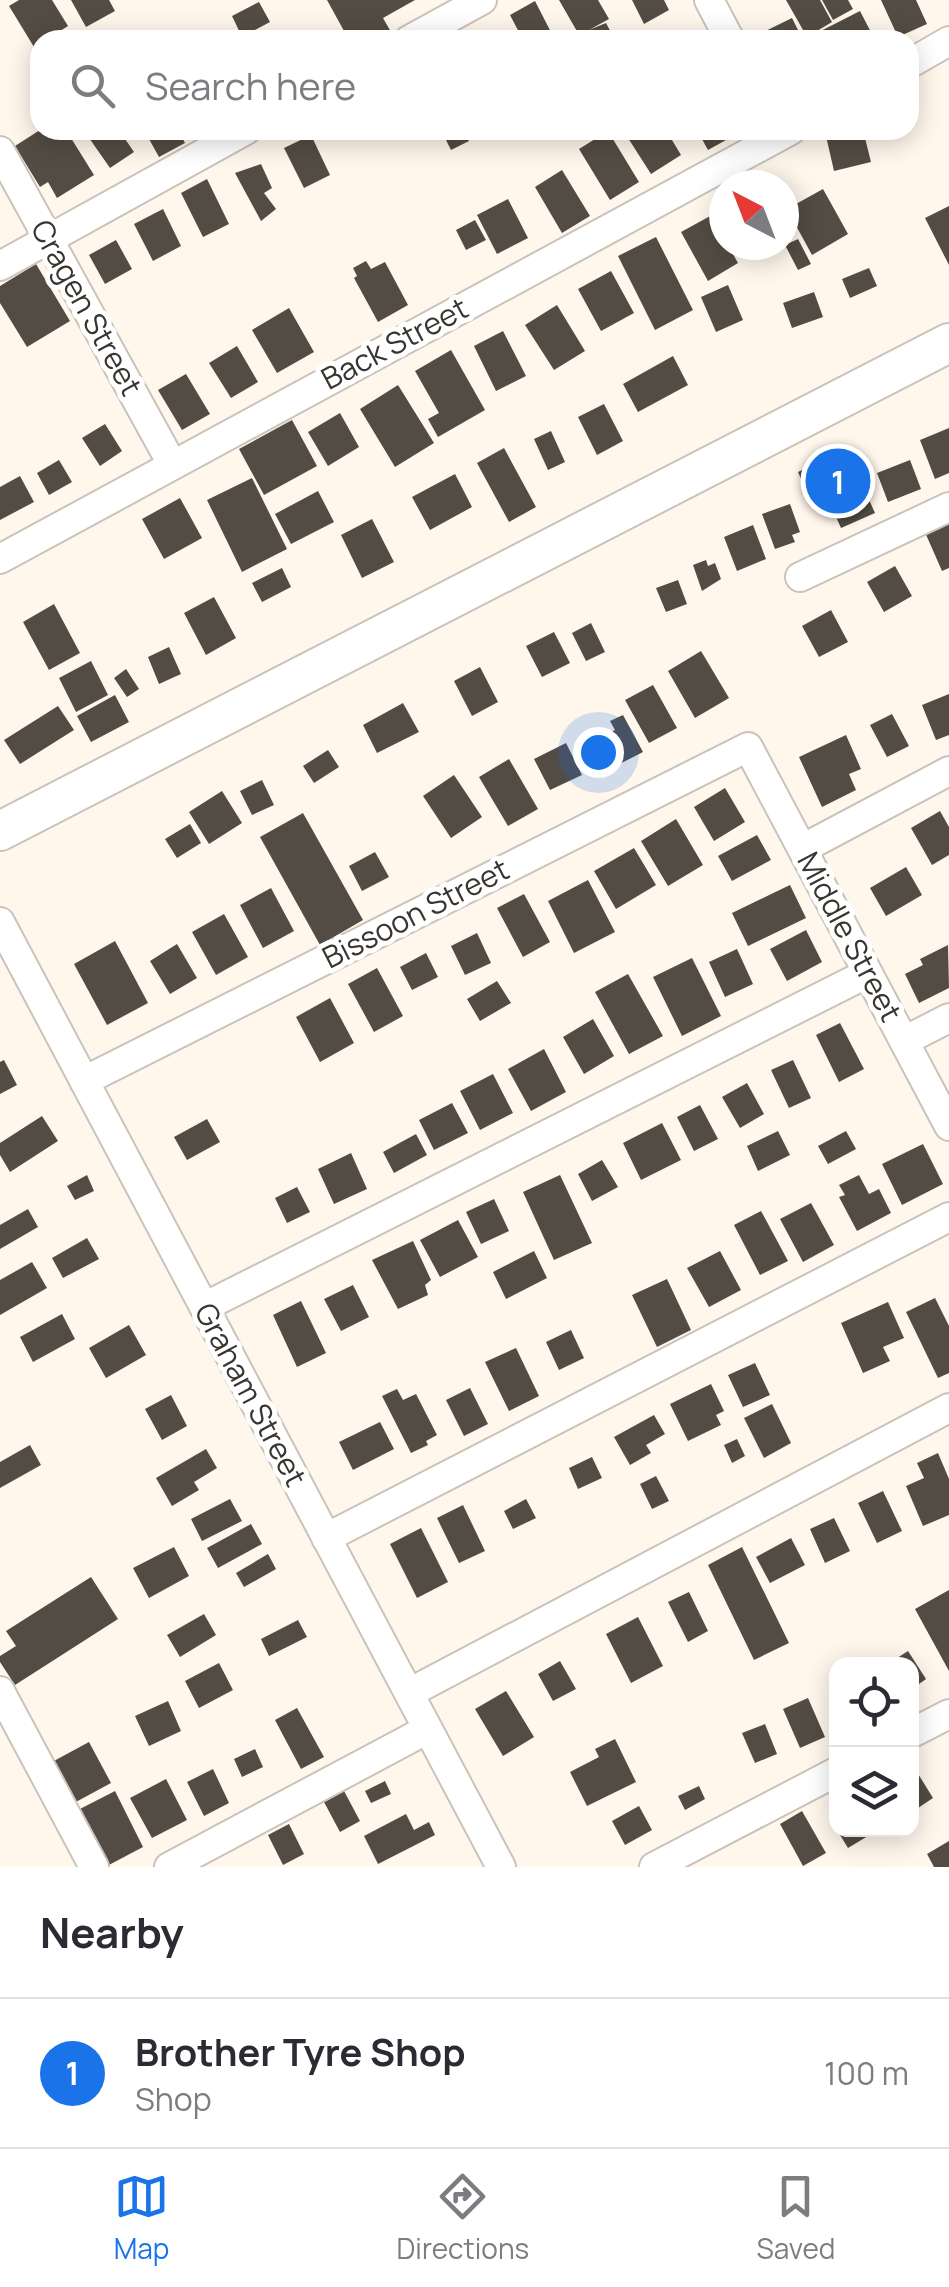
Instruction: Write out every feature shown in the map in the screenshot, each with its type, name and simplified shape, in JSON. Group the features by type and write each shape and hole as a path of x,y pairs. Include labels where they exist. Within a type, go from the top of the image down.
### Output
{"main road":[{"path":"0,831 949,343"}],"street":[{"path":"427,30 482,0"},
{"path":"709,0 725,30"},
{"path":"919,58 949,41"},
{"path":"0,266 228,140"},
{"name":"Back Street","path":"0,559 767,140"},
{"name":"Cragen Street","path":"0,151 172,464"},
{"path":"800,577 949,506"},
{"name":"Middle Street","path":"748,747 949,1126"},
{"name":"Bissoon Street","path":"84,1080 748,747"},
{"path":"802,849 949,771"},
{"name":"Graham Street","path":"0,922 501,1867"},
{"path":"204,1307 868,974"},
{"path":"904,1040 949,1018"},
{"path":"326,1538 949,1218"},
{"path":"409,1693 949,1408"},
{"path":"0,1691 94,1867"},
{"path":"919,1729 949,1714"},
{"path":"169,1867 428,1730"},
{"path":"654,1867 829,1776"}],"building":[{"path":"19,0 52,0 68,26 62,30 30,30 30,40 9,6"},
{"path":"71,0 109,0 115,11 86,27"},
{"path":"327,0 415,0 383,18 390,30 344,30"},
{"path":"559,0 598,0 609,19 589,30 576,30"},
{"path":"632,0 664,0 669,10 644,24"},
{"path":"786,0 820,0 832,22 819,30 803,30"},
{"path":"822,0 848,0 853,9 833,20"},
{"path":"881,0 916,0 927,24 914,30 895,30"},
{"path":"535,1 550,30 518,30 510,15"},
{"path":"259,2 270,22 255,30 239,30 232,16"},
{"path":"860,11 870,30 823,30"},
{"path":"792,18 798,30 767,30"},
{"path":"606,23 610,30 589,30"},
{"path":"30,136 30,140 72,140 94,175 57,198 48,182 40,187 15,146"},
{"path":"90,140 126,140 134,152 110,168"},
{"path":"150,140 183,140 185,143 159,157"},
{"path":"301,140 313,140 330,175 304,188 284,148"},
{"path":"446,140 469,140 469,141 451,150"},
{"path":"594,140 613,140 639,182 610,200 579,149"},
{"path":"629,140 672,140 681,155 651,174"},
{"path":"702,140 726,140 708,150"},
{"path":"827,140 866,140 871,162 834,171"},
{"path":"261,164 272,188 264,193 276,209 261,221 235,173"},
{"path":"562,170 590,216 562,233 535,187"},
{"path":"207,179 229,224 203,237 181,193"},
{"path":"823,189 848,234 812,255 799,231 799,202"},
{"path":"508,199 528,238 497,254 477,215"},
{"path":"949,206 949,265 925,218"},
{"path":"163,209 181,246 153,261 134,224"},
{"path":"709,217 709,260 738,263 708,281 681,232"},
{"path":"475,220 486,240 466,250 456,230"},
{"path":"656,237 693,310 655,330 618,256"},
{"path":"116,240 132,269 105,284 89,255"},
{"path":"799,241 811,264 798,270 793,260 799,260"},
{"path":"366,261 371,269 385,262 408,305 378,322 354,278 357,276 353,268"},
{"path":"36,264 70,321 27,347 0,303 0,286"},
{"path":"869,268 877,286 850,298 842,279"},
{"path":"611,271 634,313 601,331 578,289"},
{"path":"728,285 743,320 716,332 701,297"},
{"path":"814,292 823,317 792,328 783,303"},
{"path":"557,305 585,351 554,370 525,325"},
{"path":"289,308 314,352 277,373 252,330"},
{"path":"503,331 526,376 496,391 474,346"},
{"path":"237,346 258,382 231,398 209,363"},
{"path":"451,350 485,410 438,437 428,419 439,413 415,371"},
{"path":"673,356 688,385 638,412 623,384"},
{"path":"186,374 210,414 182,430 158,390"},
{"path":"398,385 434,443 395,467 360,409"},
{"path":"604,404 623,441 597,455 578,417"},
{"path":"340,413 359,447 328,466 308,432"},
{"path":"292,420 317,466 264,495 239,449"},
{"path":"105,424 122,451 100,466 82,438"},
{"path":"949,428 949,473 935,479 920,440"},
{"path":"551,431 565,462 548,470 534,439"},
{"path":"504,448 536,507 509,522 477,463"},
{"path":"828,458 834,473 853,464 875,513 841,528 826,495 811,501 798,472"},
{"path":"59,460 72,482 49,495 37,473"},
{"path":"910,460 921,489 888,502 877,473"},
{"path":"455,474 472,507 430,530 412,497"},
{"path":"20,476 34,502 0,520 0,487"},
{"path":"252,478 287,549 242,572 207,500"},
{"path":"318,491 334,522 291,544 275,514"},
{"path":"180,498 202,538 164,559 142,519"},
{"path":"790,504 800,532 792,535 795,542 775,549 762,514"},
{"path":"372,519 394,562 362,578 341,535"},
{"path":"949,519 949,568 942,571 924,530"},
{"path":"753,525 766,559 737,571 724,537"},
{"path":"706,560 708,566 715,563 721,579 702,591 693,565"},
{"path":"895,566 912,596 884,612 867,582"},
{"path":"282,568 291,587 262,602 252,583"},
{"path":"678,580 687,604 666,612 656,588"},
{"path":"214,597 236,638 206,655 184,613"},
{"path":"54,604 80,653 49,670 23,622"},
{"path":"831,610 848,642 819,657 802,626"},
{"path":"591,623 605,652 586,661 572,633"},
{"path":"554,632 570,663 542,677 526,646"},
{"path":"169,647 181,674 159,684 148,657"},
{"path":"701,651 729,698 695,718 668,671"},
{"path":"91,661 108,695 76,712 59,678"},
{"path":"480,667 498,702 472,716 454,681"},
{"path":"126,669 139,689 127,697 114,678"},
{"path":"653,685 677,728 649,743 625,700"},
{"path":"949,694 949,735 936,740 922,705"},
{"path":"115,695 129,722 91,742 77,716"},
{"path":"403,703 419,732 377,753 363,725"},
{"path":"58,706 74,730 20,764 4,740"},
{"path":"892,714 909,746 887,757 870,725"},
{"path":"623,715 643,752 606,771 591,742 615,730 610,721"},
{"path":"846,735 861,769 849,774 856,790 822,807 799,757"},
{"path":"566,743 582,775 550,790 534,759"},
{"path":"328,750 339,767 314,783 303,766"},
{"path":"509,759 538,809 508,826 479,777"},
{"path":"454,775 482,817 451,838 423,796"},
{"path":"262,780 274,805 252,815 240,791"},
{"path":"725,788 745,822 714,841 694,807"},
{"path":"222,791 242,823 209,844 189,812"},
{"path":"940,811 949,827 949,855 932,865 911,828"},
{"path":"303,813 363,920 320,945 260,837"},
{"path":"676,819 703,865 668,886 641,841"},
{"path":"190,824 201,843 177,858 165,839"},
{"path":"757,835 771,860 732,881 718,856"},
{"path":"634,848 656,885 616,909 594,871"},
{"path":"375,852 389,877 362,891 349,866"},
{"path":"906,867 922,895 886,916 870,888"},
{"path":"588,880 615,932 574,953 548,901"},
{"path":"790,885 806,918 748,946 732,913"},
{"path":"271,888 294,931 263,948 240,905"},
{"path":"524,894 550,942 523,957 497,908"},
{"path":"224,914 248,957 216,975 192,932"},
{"path":"806,930 822,962 787,981 770,949"},
{"path":"477,933 491,963 465,975 451,946"},
{"path":"115,941 148,1003 107,1025 74,964"},
{"path":"177,944 197,978 170,994 150,961"},
{"path":"948,945 949,988 919,1003 905,974 923,965 920,959"},
{"path":"737,949 753,984 725,997 709,962"},
{"path":"426,953 438,977 412,990 400,967"},
{"path":"692,958 721,1016 682,1036 653,977"},
{"path":"377,968 403,1016 374,1032 348,984"},
{"path":"628,974 663,1036 629,1054 595,992"},
{"path":"497,981 511,1003 480,1021 467,999"},
{"path":"330,998 354,1043 320,1062 296,1017"},
{"path":"593,1019 614,1056 584,1074 563,1037"},
{"path":"840,1023 864,1069 839,1082 816,1035"},
{"path":"544,1049 566,1092 531,1111 508,1069"},
{"path":"4,1060 17,1085 0,1094 0,1062"},
{"path":"793,1060 811,1098 789,1108 771,1070"},
{"path":"493,1074 513,1113 480,1130 460,1091"},
{"path":"747,1083 764,1114 740,1128 722,1097"},
{"path":"452,1103 468,1133 434,1150 419,1120"},
{"path":"700,1105 718,1139 694,1151 677,1117"},
{"path":"42,1116 58,1141 10,1172 0,1155 0,1143"},
{"path":"207,1119 220,1142 187,1160 174,1137"},
{"path":"662,1123 681,1160 641,1180 623,1143"},
{"path":"778,1131 790,1155 758,1171 747,1146"},
{"path":"846,1131 856,1149 828,1164 818,1146"},
{"path":"416,1134 427,1155 394,1173 383,1152"},
{"path":"923,1144 943,1184 902,1205 882,1164"},
{"path":"351,1153 367,1189 334,1204 318,1169"},
{"path":"602,1160 618,1187 592,1201 578,1174"},
{"path":"87,1175 94,1191 75,1200 67,1186"},
{"path":"560,1175 592,1243 554,1260 523,1192"},
{"path":"859,1175 869,1194 879,1189 891,1213 857,1231 839,1197 845,1195 839,1185"},
{"path":"297,1187 310,1212 287,1223 275,1198"},
{"path":"494,1199 509,1231 481,1244 466,1212"},
{"path":"811,1203 834,1245 803,1262 780,1219"},
{"path":"28,1209 38,1227 0,1249 0,1225"},
{"path":"761,1211 788,1261 760,1275 734,1225"},
{"path":"458,1220 478,1257 440,1277 420,1240"},
{"path":"87,1238 99,1259 63,1278 52,1258"},
{"path":"413,1241 431,1280 425,1285 428,1295 398,1309 372,1260"},
{"path":"534,1251 547,1278 506,1299 493,1272"},
{"path":"720,1251 741,1290 709,1307 687,1268"},
{"path":"32,1262 47,1288 0,1315 0,1280"},
{"path":"667,1279 691,1330 657,1347 632,1295"},
{"path":"353,1285 369,1317 341,1331 324,1299"},
{"path":"935,1298 949,1326 949,1373 938,1378 906,1312"},
{"path":"301,1301 326,1353 297,1367 273,1315"},
{"path":"888,1302 904,1338 883,1347 890,1361 863,1373 841,1323"},
{"path":"62,1314 75,1339 33,1362 20,1337"},
{"path":"129,1325 146,1355 106,1378 89,1348"},
{"path":"571,1330 584,1358 559,1370 546,1342"},
{"path":"516,1348 539,1396 509,1411 485,1362"},
{"path":"755,1363 770,1395 743,1407 728,1375"},
{"path":"711,1384 724,1411 716,1415 721,1425 688,1441 670,1404"},
{"path":"470,1388 488,1424 464,1436 446,1400"},
{"path":"397,1389 403,1400 416,1394 437,1435 426,1441 428,1445 411,1453 382,1396"},
{"path":"171,1395 187,1426 162,1440 145,1409"},
{"path":"772,1404 791,1443 764,1458 744,1418"},
{"path":"654,1415 665,1434 646,1445 651,1453 630,1465 614,1437"},
{"path":"380,1422 394,1449 353,1470 339,1442"},
{"path":"737,1439 745,1456 732,1463 724,1445"},
{"path":"30,1445 41,1465 0,1488 0,1462"},
{"path":"206,1449 217,1468 194,1482 199,1490 172,1506 156,1478"},
{"path":"938,1453 949,1479 949,1515 923,1526 906,1486 924,1478 917,1463"},
{"path":"592,1457 602,1478 578,1489 569,1468"},
{"path":"656,1476 669,1501 652,1509 640,1484"},
{"path":"883,1491 902,1531 877,1543 858,1503"},
{"path":"230,1499 242,1521 202,1541 191,1519"},
{"path":"526,1499 536,1518 513,1529 504,1511"},
{"path":"463,1505 485,1551 459,1563 437,1518"},
{"path":"834,1518 850,1551 825,1563 810,1529"},
{"path":"251,1524 262,1544 218,1568 207,1548"},
{"path":"421,1528 448,1582 417,1598 390,1544"},
{"path":"791,1538 805,1565 770,1583 756,1557"},
{"path":"174,1547 189,1576 149,1598 133,1568"},
{"path":"742,1547 789,1643 754,1660 708,1565"},
{"path":"268,1554 276,1569 244,1587 236,1573"},
{"path":"91,1577 118,1619 15,1685 0,1662 0,1656 16,1646 6,1631"},
{"path":"949,1590 949,1671 915,1609"},
{"path":"689,1592 708,1631 688,1642 668,1602"},
{"path":"204,1614 216,1635 180,1657 167,1635"},
{"path":"638,1617 663,1666 631,1683 606,1634"},
{"path":"298,1620 307,1637 269,1656 261,1639"},
{"path":"560,1661 576,1689 553,1701 538,1674"},
{"path":"219,1663 233,1690 199,1708 185,1681"},
{"path":"506,1691 534,1737 503,1756 475,1709"},
{"path":"808,1698 825,1737 800,1748 783,1709"},
{"path":"168,1701 181,1731 149,1746 135,1716"},
{"path":"297,1708 324,1757 301,1769 275,1720"},
{"path":"765,1724 777,1754 755,1763 742,1733"},
{"path":"615,1739 636,1782 587,1806 570,1772 599,1757 595,1749"},
{"path":"89,1742 111,1783 74,1803 52,1762"},
{"path":"255,1749 263,1767 242,1777 234,1759"},
{"path":"213,1769 229,1803 204,1816 187,1782"},
{"path":"919,1775 933,1798 919,1807"},
{"path":"166,1779 187,1820 152,1838 130,1798"},
{"path":"385,1781 391,1794 371,1803 365,1791"},
{"path":"699,1786 705,1799 685,1810 678,1796"},
{"path":"115,1791 143,1847 107,1866 78,1810"},
{"path":"344,1791 360,1821 340,1832 324,1802"},
{"path":"639,1806 652,1830 625,1845 612,1821"},
{"path":"802,1811 826,1853 803,1866 780,1824"},
{"path":"406,1814 414,1830 429,1822 435,1835 378,1864 364,1836"},
{"path":"289,1824 304,1854 283,1865 268,1835"},
{"path":"841,1837 866,1837 848,1848"},
{"path":"949,1841 949,1867 934,1867 927,1854"}],"place":[{"name":"Brother Tyre Shop","path":"838,481"}]}
